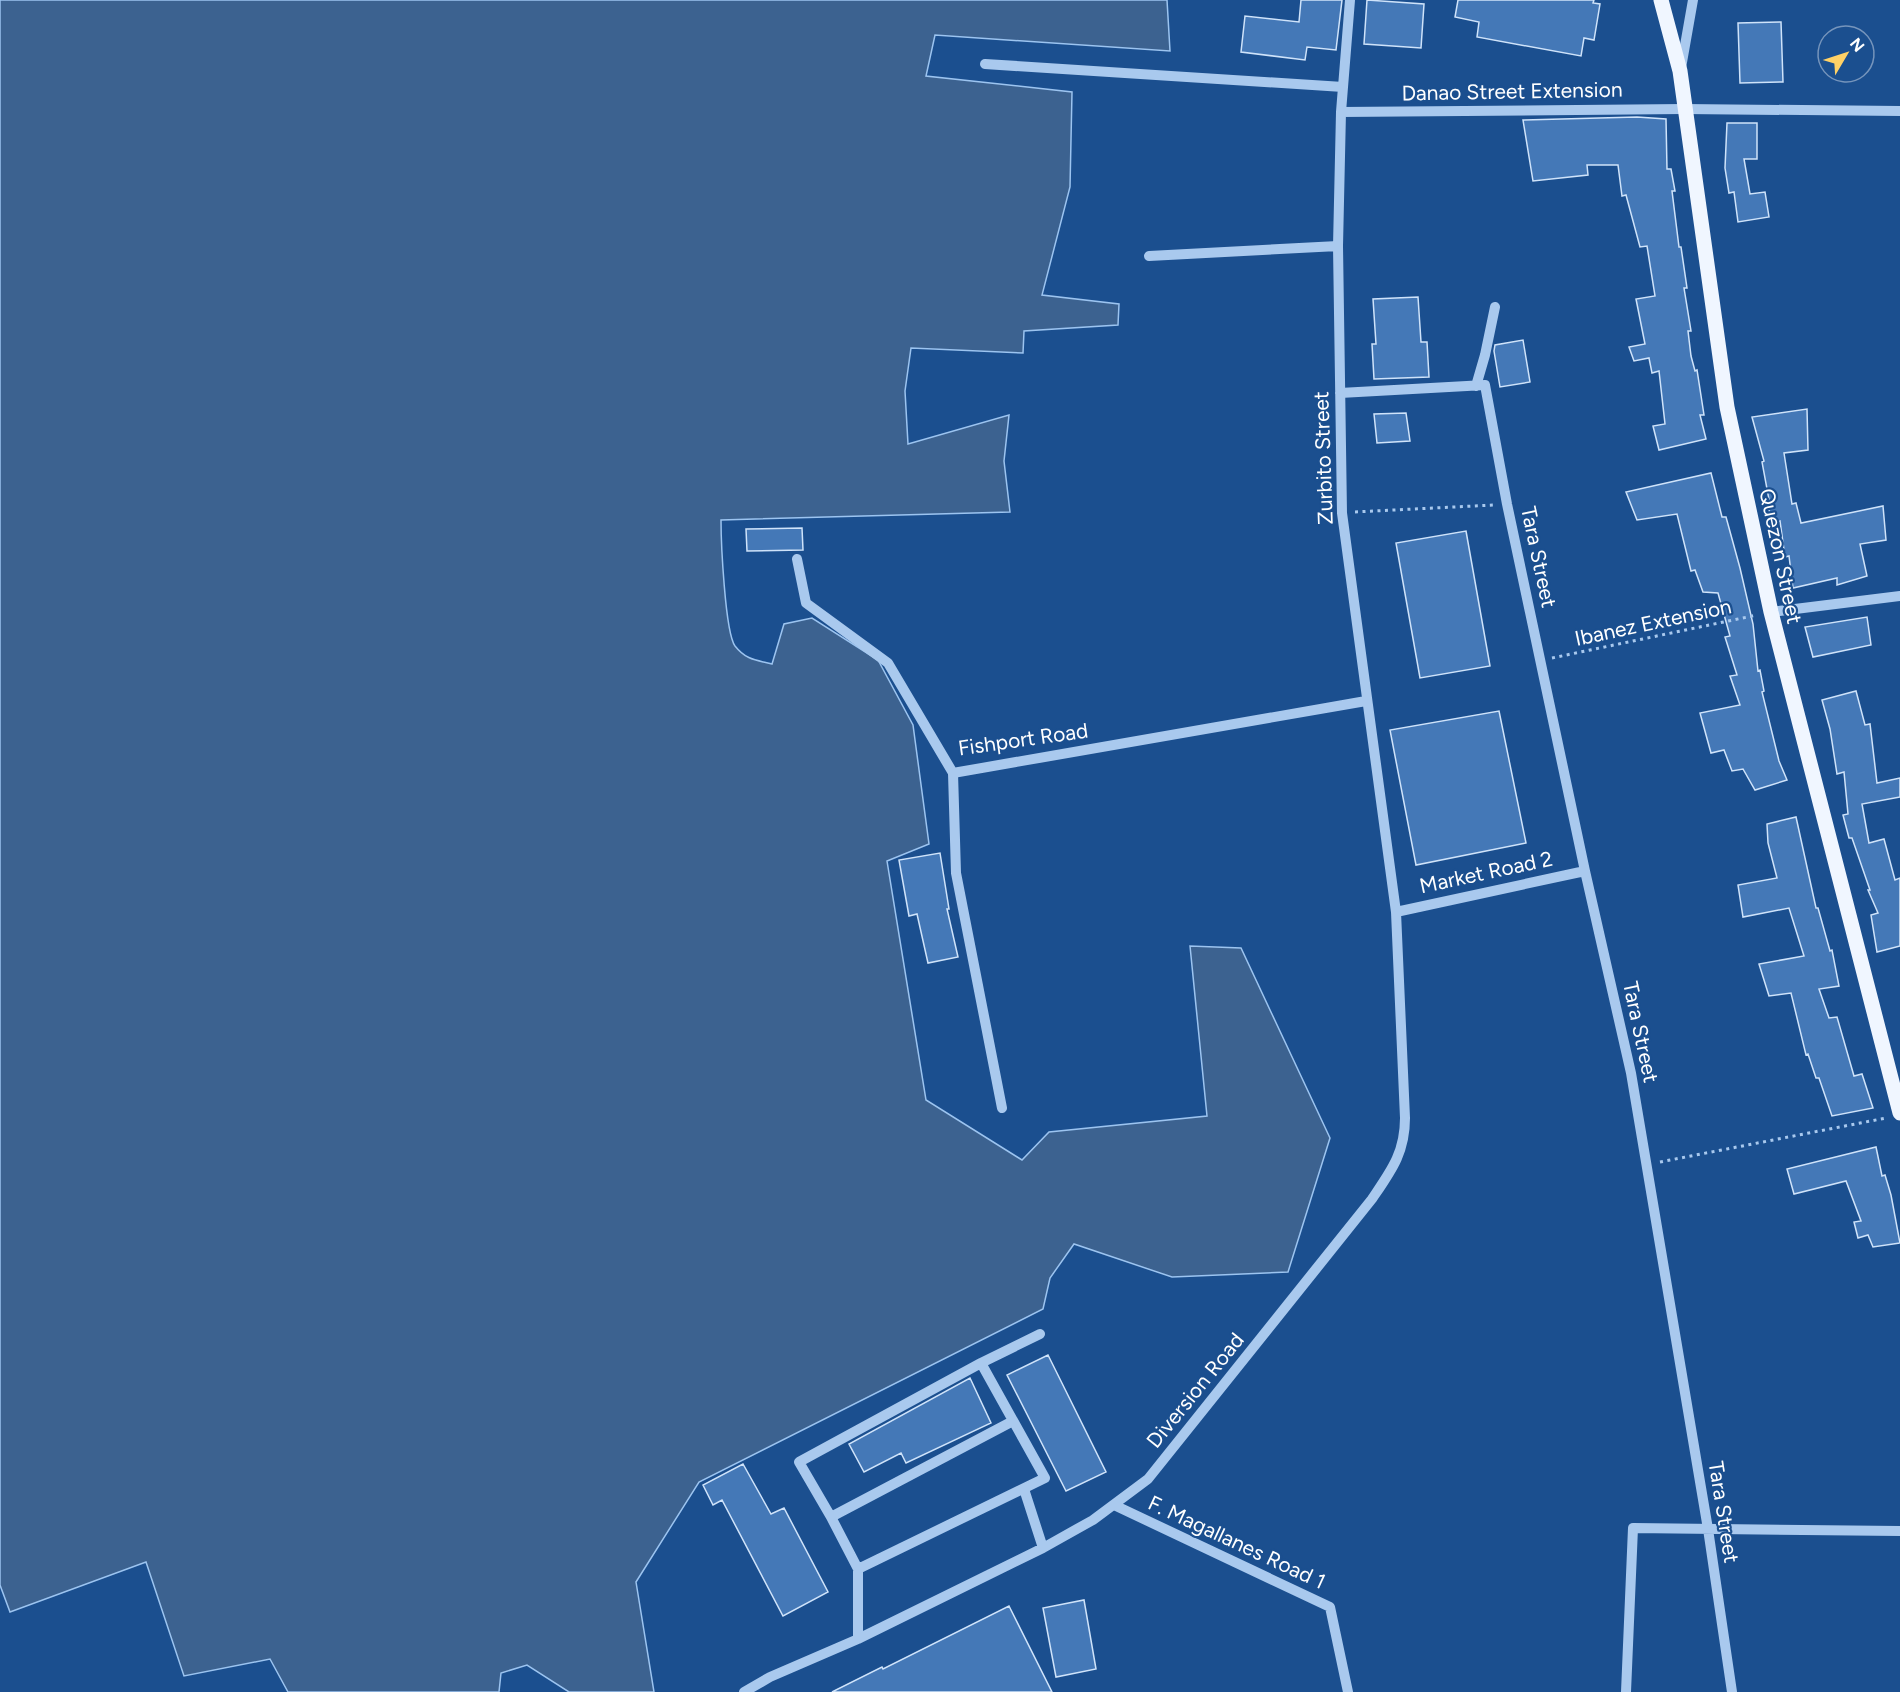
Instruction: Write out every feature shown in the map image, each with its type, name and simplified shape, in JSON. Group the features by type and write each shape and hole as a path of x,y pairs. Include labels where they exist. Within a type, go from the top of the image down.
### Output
{"main road":[{"name":"Quezon Street","path":"1661,0 1680,71 1727,407 1771,612 1894,1116"}],"street":[{"name":"Zurbito Street","path":"1350,0 1341,112 1338,246 1342,513 1395,912"},
{"path":"1680,71 1693,0"},
{"path":"985,64 1343,87"},
{"name":"Danao Street Extension","path":"1341,112 1684,109 1900,111"},
{"path":"1149,256 1338,246"},
{"path":"1340,393 1480,385 1495,307"},
{"name":"Tara Street","path":"1480,385 1631,1073 1708,1529 1732,1692"},
{"name":"Fishport Road","path":"797,559 806,603 888,663 953,772 1366,701"},
{"path":"1771,612 1900,596"},
{"path":"953,772 956,873 1002,1108"},
{"name":"Market Road 2","path":"1395,912 1585,871"},
{"name":"Diversion Road","path":"744,1692 770,1677 858,1639 1043,1548 1093,1520 1148,1479 1372,1199 1400,1154 1404,1142 1405,1118 1395,912"},
{"path":"858,1639 858,1569 799,1462 981,1363 1040,1334"},
{"path":"858,1569 1045,1478 981,1363"},
{"path":"831,1517 1013,1420"},
{"path":"1024,1489 1043,1548"},
{"name":"F. Magallanes Road 1","path":"1114,1506 1330,1607 1348,1692"},
{"path":"1626,1692 1633,1528 1900,1531"}],"path":[{"path":"1342,513 1507,504"},
{"name":"Ibanez Extension","path":"1542,661 1771,612"},
{"path":"1645,1165 1894,1116"}],"water":[{"path":"0,0 1167,0 1170,51 935,35 926,76 1072,92 1070,187 1042,295 1119,304 1118,325 1024,331 1023,353 911,348 905,391 908,444 1009,415 1004,461 1010,512 721,520 724,586 729,623 735,646 739,651 752,659 772,664 784,624 812,618 878,660 913,725 929,844 887,861 926,1100 1022,1160 1049,1132 1207,1116 1190,946 1241,948 1330,1138 1288,1272 1172,1277 1074,1244 1050,1278 1043,1309 699,1482 636,1582 654,1692 569,1692 527,1665 501,1673 499,1692 288,1692 270,1659 184,1676 146,1562 10,1612 0,1585"}],"building":[{"path":"1301,0 1342,0 1336,50 1307,47 1305,60 1241,52 1245,16 1299,22"},
{"path":"1367,0 1424,4 1421,48 1364,44"},
{"path":"1458,0 1594,0 1593,3 1600,4 1594,40 1584,38 1581,56 1477,37 1479,22 1455,17"},
{"path":"1781,22 1783,82 1740,83 1738,23"},
{"path":"1637,117 1666,119 1667,169 1671,169 1675,191 1672,191 1687,288 1684,288 1691,331 1688,331 1691,356 1695,371 1697,370 1704,415 1700,415 1706,439 1659,450 1653,426 1665,424 1659,371 1652,373 1649,358 1634,361 1629,347 1645,344 1636,299 1655,296 1647,246 1640,247 1626,195 1622,196 1618,165 1587,165 1588,175 1533,181 1523,120"},
{"path":"1727,123 1757,123 1757,159 1744,159 1750,194 1765,192 1769,217 1738,222 1734,192 1729,193 1725,168"},
{"path":"1418,297 1421,342 1427,342 1429,377 1374,379 1372,344 1376,344 1373,299"},
{"path":"1523,340 1530,382 1500,387 1495,345"},
{"path":"1807,409 1808,450 1784,453 1792,504 1796,503 1801,523 1883,506 1886,540 1860,544 1867,576 1837,585 1837,578 1793,588 1789,556 1785,557 1780,521 1774,523 1767,505 1770,505 1762,462 1764,461 1752,417"},
{"path":"1406,413 1410,441 1377,443 1374,414"},
{"path":"1711,473 1722,517 1726,517 1740,568 1753,624 1758,671 1760,670 1764,691 1762,692 1779,761 1787,780 1755,790 1743,769 1732,771 1724,750 1711,753 1700,713 1740,705 1730,676 1737,675 1725,637 1730,636 1718,593 1703,592 1695,570 1691,571 1677,514 1637,520 1626,492"},
{"path":"802,528 803,550 747,551 746,529"},
{"path":"1466,531 1490,666 1420,678 1396,543"},
{"path":"1867,617 1871,645 1813,657 1805,627"},
{"path":"1856,691 1865,725 1870,724 1877,783 1900,778 1900,797 1862,804 1869,843 1884,839 1895,880 1900,878 1900,946 1877,952 1871,915 1878,913 1868,890 1870,890 1852,838 1849,838 1843,815 1848,814 1844,772 1837,774 1830,729 1822,700"},
{"path":"1499,711 1526,843 1416,865 1390,730"},
{"path":"1796,817 1816,908 1818,908 1830,951 1832,950 1839,986 1819,989 1829,1018 1837,1017 1854,1076 1862,1074 1873,1108 1832,1116 1819,1078 1816,1078 1808,1054 1806,1055 1791,993 1769,996 1759,964 1804,956 1789,908 1743,917 1738,885 1777,878 1768,843 1767,824"},
{"path":"940,853 949,909 947,909 958,957 928,963 917,914 909,916 899,860"},
{"path":"1876,1147 1882,1176 1885,1175 1891,1195 1900,1243 1873,1247 1868,1235 1858,1238 1854,1222 1861,1221 1846,1181 1794,1194 1787,1169"},
{"path":"1048,1355 1106,1472 1066,1491 1007,1375"},
{"path":"970,1378 991,1423 906,1463 901,1453 864,1472 849,1444"},
{"path":"743,1464 771,1514 784,1508 828,1592 783,1616 722,1500 713,1505 703,1485"},
{"path":"1084,1600 1096,1669 1056,1677 1043,1608"},
{"path":"1009,1606 1052,1692 832,1692 882,1667 883,1669"}]}
